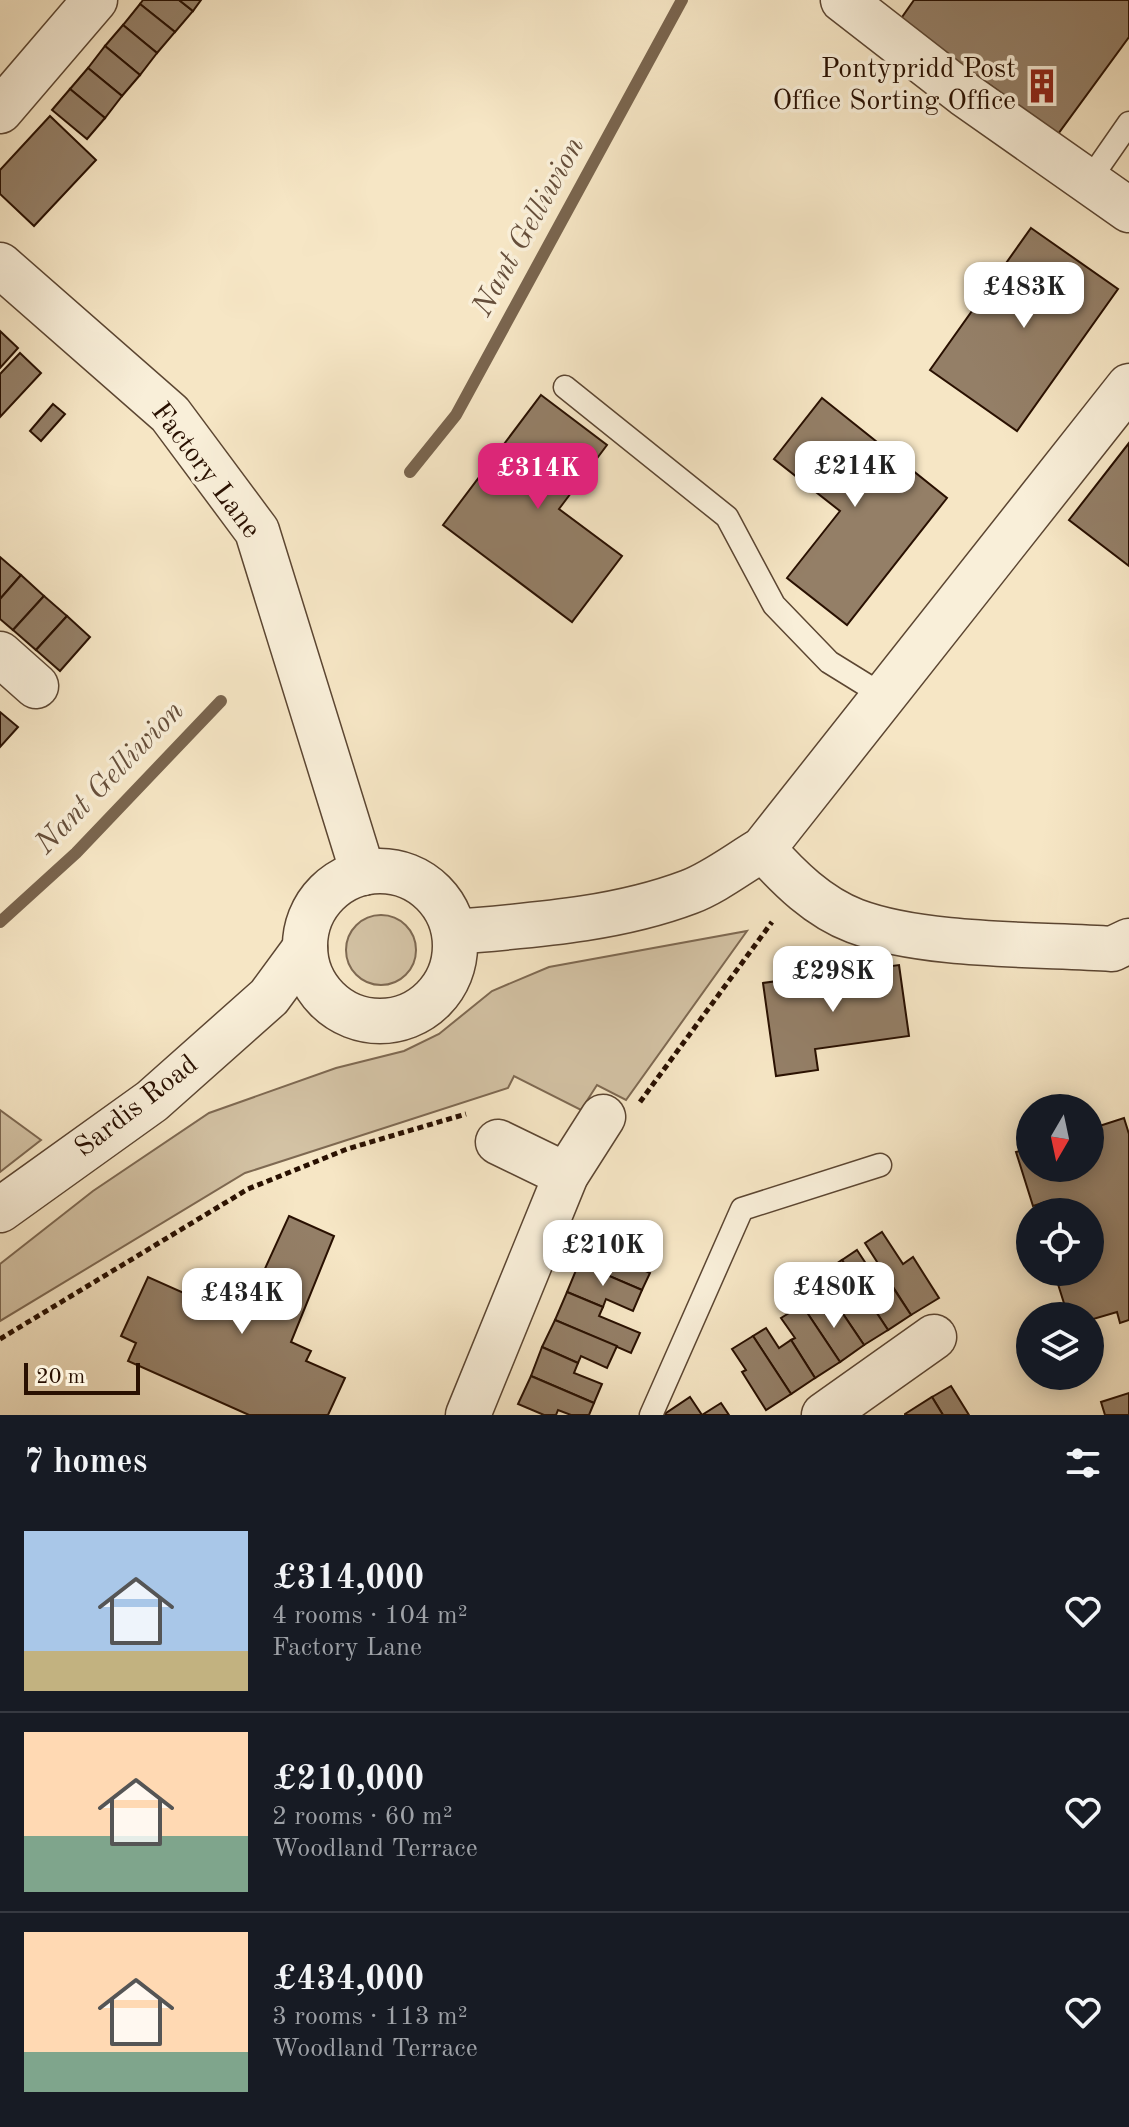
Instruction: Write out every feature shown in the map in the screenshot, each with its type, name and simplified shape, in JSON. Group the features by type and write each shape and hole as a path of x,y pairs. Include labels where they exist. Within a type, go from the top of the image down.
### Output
{"street":[{"path":"0,111 95,0"},
{"path":"843,0 964,94 1129,210"},
{"name":"Factory Lane","path":"0,265 170,414 257,531 363,873"},
{"path":"455,932 548,924 626,910 691,891 763,849 1129,386"},
{"path":"0,654 36,686"},
{"path":"763,849 802,890 854,921 915,936 1123,952"},
{"path":"269,997 337,1008 365,1020 391,1021 415,1013 436,997 450,976 455,959 455,932 441,901 422,883 389,871 363,873 339,883 320,901 309,922 305,948 308,965 319,989 337,1008"},
{"name":"Sardis Road","path":"0,1210 152,1101 269,997 305,948"},
{"path":"468,1415 566,1175 620,1112"},
{"path":"486,1127 566,1175"},
{"path":"824,1415 934,1337"}],"lane":[{"path":"1088,182 1129,123"},
{"path":"565,387 727,517 774,605 829,662 884,696"},
{"path":"651,1415 742,1209 880,1165"}],"path":[{"path":"620,1112 772,922"},
{"path":"0,1339 248,1189 347,1149 486,1127"}],"shaded area":[{"path":"381,915 406,925 416,950 406,975 381,985 356,975 346,950 356,925"},
{"path":"747,931 626,1100 597,1085 581,1110 514,1076 508,1088 245,1173 0,1321 0,1264 93,1191 209,1113 336,1068 404,1051 439,1034 492,991 549,967"},
{"path":"0,1110 41,1140 0,1172"}],"building":[{"path":"143,0 179,0 193,11 175,32 140,4"},
{"path":"179,0 201,0 193,11"},
{"name":"Pontypridd Post Office Sorting Office","path":"914,0 1129,0 1129,37 1058,134 900,20"},
{"path":"140,4 175,32 157,53 123,25"},
{"path":"123,25 157,53 140,75 105,46"},
{"path":"105,46 140,75 122,96 88,68"},
{"path":"88,68 122,96 105,118 70,89"},
{"path":"70,89 105,118 87,139 52,110"},
{"path":"50,116 96,160 34,226 0,194 0,170"},
{"path":"1031,228 1118,289 1017,431 930,370"},
{"path":"0,331 18,348 0,368"},
{"path":"20,353 41,373 0,417 0,374"},
{"path":"541,395 607,445 559,509 622,556 572,622 443,525"},
{"path":"822,398 947,498 847,625 787,578 840,511 774,459"},
{"path":"53,404 65,414 41,441 30,431"},
{"path":"1129,443 1129,566 1069,520"},
{"path":"0,557 21,575 0,599"},
{"path":"21,575 44,596 13,630 0,619 0,599"},
{"path":"44,596 67,616 36,650 13,630"},
{"path":"67,616 90,637 60,671 36,650"},
{"path":"0,712 18,727 0,747"},
{"path":"899,965 909,1036 815,1049 818,1070 776,1076 763,983"},
{"path":"1124,1118 1129,1134 1129,1320 1120,1323 1117,1312 1104,1316 1104,1302 1064,1302 1059,1286 1104,1286 1104,1198 1030,1198 1025,1182 1104,1182 1104,1124"},
{"path":"289,1216 334,1236 291,1342 311,1351 306,1361 345,1378 328,1415 249,1415 128,1361 136,1343 121,1336 148,1277 242,1319"},
{"path":"882,1232 903,1264 913,1257 939,1298 911,1315 865,1243"},
{"path":"591,1236 627,1251 623,1261 650,1273 642,1290 579,1263"},
{"path":"857,1250 878,1282 886,1277 911,1315 888,1330 842,1260"},
{"path":"842,1260 888,1330 864,1345 839,1308 845,1304 824,1272"},
{"path":"579,1263 642,1290 633,1311 606,1299 603,1307 567,1292"},
{"path":"567,1292 603,1307 599,1316 640,1333 631,1353 555,1320"},
{"path":"814,1297 827,1316 839,1308 864,1345 840,1362 802,1305"},
{"path":"802,1305 840,1362 815,1378 781,1318"},
{"path":"555,1320 617,1346 607,1368 581,1356 578,1363 542,1347"},
{"path":"766,1328 779,1348 791,1340 815,1378 791,1394 753,1336"},
{"path":"753,1336 791,1394 766,1410 742,1372 746,1370 732,1349"},
{"path":"542,1347 578,1363 574,1373 602,1384 594,1403 531,1376"},
{"path":"531,1376 594,1403 589,1415 571,1415 558,1410 556,1415 544,1415 518,1404"},
{"path":"951,1386 969,1415 943,1415 932,1397"},
{"path":"1129,1393 1129,1415 1105,1415 1101,1402"},
{"path":"690,1397 702,1415 663,1415"},
{"path":"932,1397 943,1415 905,1415 905,1414"},
{"path":"721,1403 729,1415 702,1415"}],"waterway":[{"name":"Nant Gelliwion","path":"410,472 456,415 682,0"},
{"name":"Nant Gelliwion","path":"0,922 76,853 221,701"}],"place":[{"name":"Pontypridd Post Office Sorting Office","path":"1042,86"}]}
